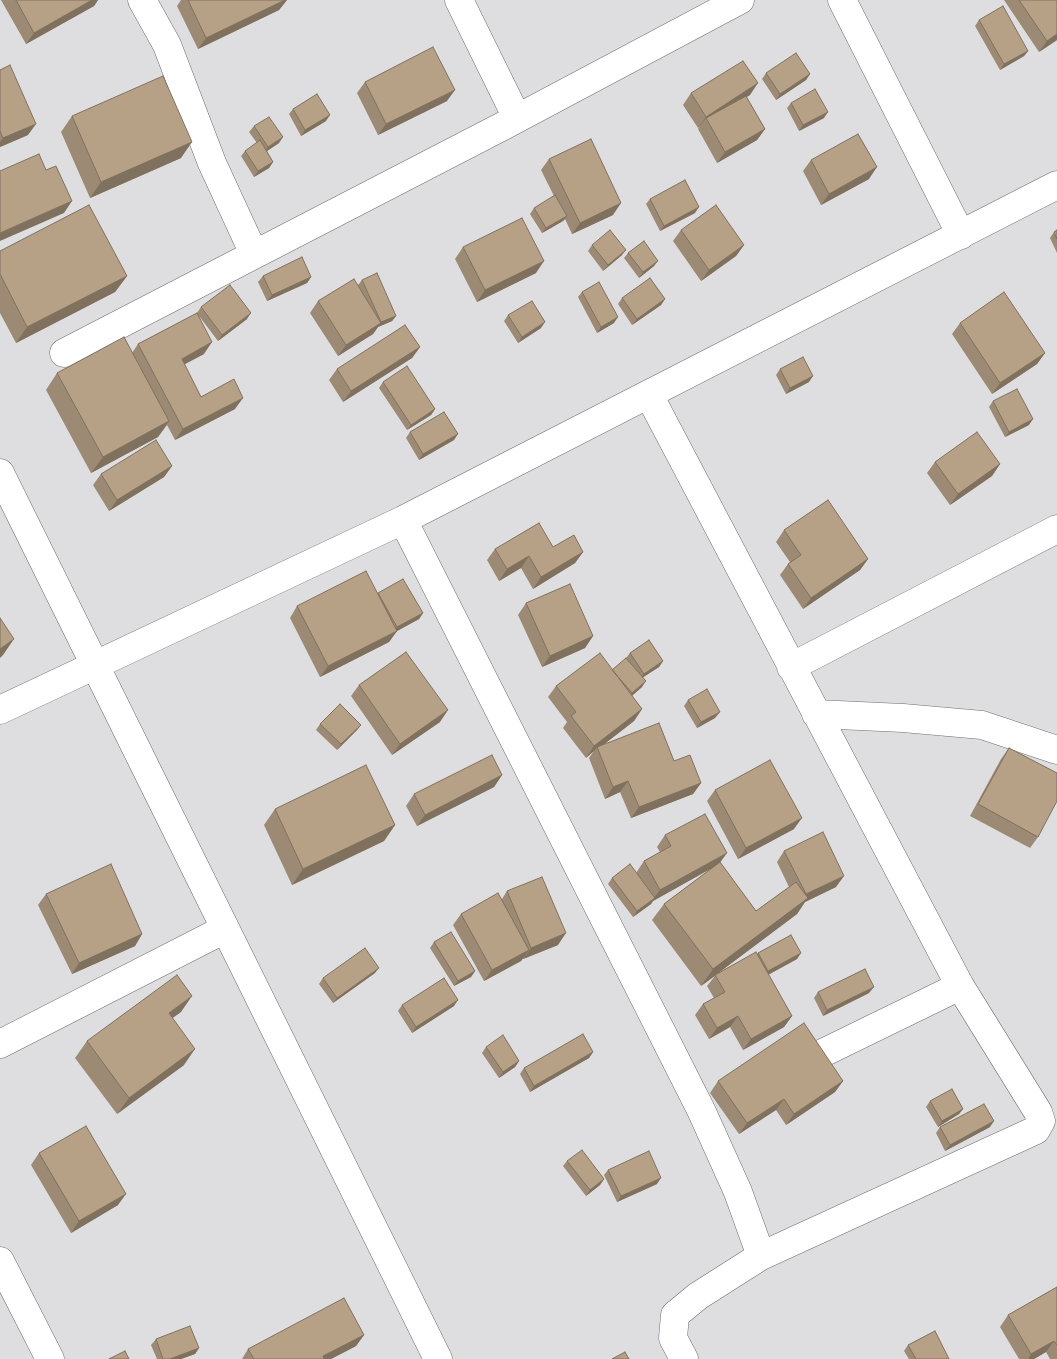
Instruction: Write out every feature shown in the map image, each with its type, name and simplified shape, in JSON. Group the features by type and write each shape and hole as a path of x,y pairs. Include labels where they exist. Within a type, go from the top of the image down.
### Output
{"street":[{"path":"142,0 167,45 212,163 254,254"},
{"path":"459,0 517,118"},
{"path":"64,353 740,0"},
{"path":"842,0 961,234"},
{"path":"0,710 403,520 1057,185"},
{"path":"649,395 960,986 1038,1112 1041,1121 1036,1130 761,1256 698,1296 675,1315 673,1338 684,1359"},
{"path":"0,472 438,1359"},
{"path":"403,520 702,1112 738,1192 761,1256"},
{"path":"791,667 1057,529"},
{"path":"816,714 902,718 982,725 1057,750"},
{"path":"0,1044 225,929"},
{"path":"764,1082 960,986"},
{"path":"702,1112 728,1099"},
{"path":"0,1261 50,1359"}],"building":[{"path":"16,0 92,0 34,33"},
{"path":"188,0 285,0 206,38"},
{"path":"1019,0 1057,0 1057,34 1047,41"},
{"path":"1003,6 1028,51 1004,64 979,20"},
{"path":"433,47 455,90 386,124 365,82"},
{"path":"796,53 810,74 780,94 766,73"},
{"path":"743,61 758,83 706,117 691,93"},
{"path":"10,65 36,124 3,138 0,131 0,70"},
{"path":"163,76 192,142 101,182 72,116"},
{"path":"815,89 828,112 803,125 791,103"},
{"path":"317,94 330,115 305,130 293,109"},
{"path":"746,96 765,129 725,152 706,118"},
{"path":"269,117 283,137 268,147 254,126"},
{"path":"858,134 877,167 829,194 811,160"},
{"path":"591,139 621,203 580,223 549,159"},
{"path":"260,140 273,162 258,171 245,151"},
{"path":"39,154 46,170 56,166 72,201 0,233 0,171"},
{"path":"685,180 699,207 664,226 650,199"},
{"path":"555,195 567,216 546,228 534,208"},
{"path":"89,205 127,276 27,327 0,274 0,251"},
{"path":"716,205 744,245 709,270 681,230"},
{"path":"522,218 544,261 485,290 463,247"},
{"path":"610,230 626,250 608,265 592,245"},
{"path":"644,241 658,261 643,272 628,253"},
{"path":"302,257 311,277 272,295 263,276"},
{"path":"377,273 396,316 381,322 362,280"},
{"path":"650,278 665,299 637,319 622,298"},
{"path":"354,279 381,323 346,345 318,301"},
{"path":"599,282 618,317 601,327 582,292"},
{"path":"230,285 251,313 222,335 201,307"},
{"path":"1004,292 1045,353 1000,383 960,323"},
{"path":"532,301 545,322 522,337 508,315"},
{"path":"197,313 212,342 182,359 201,397 234,379 243,398 183,429 138,344"},
{"path":"405,325 420,347 351,391 337,369"},
{"path":"124,337 169,421 103,457 57,373"},
{"path":"803,357 813,376 790,388 780,369"},
{"path":"407,366 435,409 411,425 383,382"},
{"path":"1017,389 1033,419 1009,432 993,401"},
{"path":"444,412 458,434 423,454 410,432"},
{"path":"977,432 1000,464 958,494 935,462"},
{"path":"156,440 172,466 117,500 101,474"},
{"path":"828,500 868,559 811,598 788,564 801,555 784,530"},
{"path":"539,523 553,547 574,535 583,552 541,577 529,556 507,569 495,549"},
{"path":"366,571 397,631 328,666 297,606"},
{"path":"403,579 423,613 397,627 378,593"},
{"path":"570,584 593,636 550,656 526,603"},
{"path":"0,618 14,639 0,649"},
{"path":"649,640 663,661 644,674 630,653"},
{"path":"406,652 448,710 400,744 359,685"},
{"path":"600,653 642,709 594,746 571,716 576,712 556,686"},
{"path":"626,658 646,681 632,693 612,670"},
{"path":"707,689 720,712 701,722 688,700"},
{"path":"340,704 361,725 341,744 320,724"},
{"path":"659,723 674,761 690,755 701,783 639,807 628,781 613,787 597,747"},
{"path":"1009,748 1057,773 1057,801 1038,837 978,804"},
{"path":"492,755 502,775 425,815 414,794"},
{"path":"770,760 802,818 746,848 715,790"},
{"path":"366,765 395,825 303,869 275,809"},
{"path":"705,814 727,853 660,890 644,861 671,846 665,835"},
{"path":"823,832 844,876 806,894 784,851"},
{"path":"720,862 756,911 796,882 808,898 713,969 664,904"},
{"path":"111,864 142,934 79,963 46,894"},
{"path":"630,864 655,898 637,911 612,878"},
{"path":"542,877 566,933 531,948 507,891"},
{"path":"498,893 529,950 492,970 461,914"},
{"path":"451,932 475,971 458,981 434,942"},
{"path":"791,935 801,953 768,971 758,953"},
{"path":"365,948 379,968 337,998 323,978"},
{"path":"756,952 792,1016 751,1039 738,1016 717,1028 703,1004 725,992 715,975"},
{"path":"865,969 874,987 827,1010 818,992"},
{"path":"177,975 192,996 169,1013 195,1049 129,1098 87,1041"},
{"path":"444,978 458,1000 416,1027 402,1005"},
{"path":"804,1023 843,1081 794,1114 784,1099 747,1123 718,1081"},
{"path":"583,1034 593,1052 534,1086 524,1068"},
{"path":"503,1035 519,1061 503,1072 486,1047"},
{"path":"952,1089 963,1109 942,1121 930,1101"},
{"path":"984,1104 994,1121 950,1145 940,1127"},
{"path":"86,1126 126,1194 79,1221 39,1153"},
{"path":"582,1150 604,1179 590,1190 567,1161"},
{"path":"649,1151 661,1178 621,1196 608,1170"},
{"path":"1057,1287 1057,1345 1054,1341 1031,1354 1008,1315"},
{"path":"344,1298 364,1335 323,1356 324,1359 254,1359 248,1349"},
{"path":"190,1326 199,1348 170,1359 163,1359 156,1339"},
{"path":"935,1331 949,1359 916,1359 908,1345"},
{"path":"125,1351 129,1359 109,1359"},
{"path":"625,1352 629,1359 612,1359"}]}
